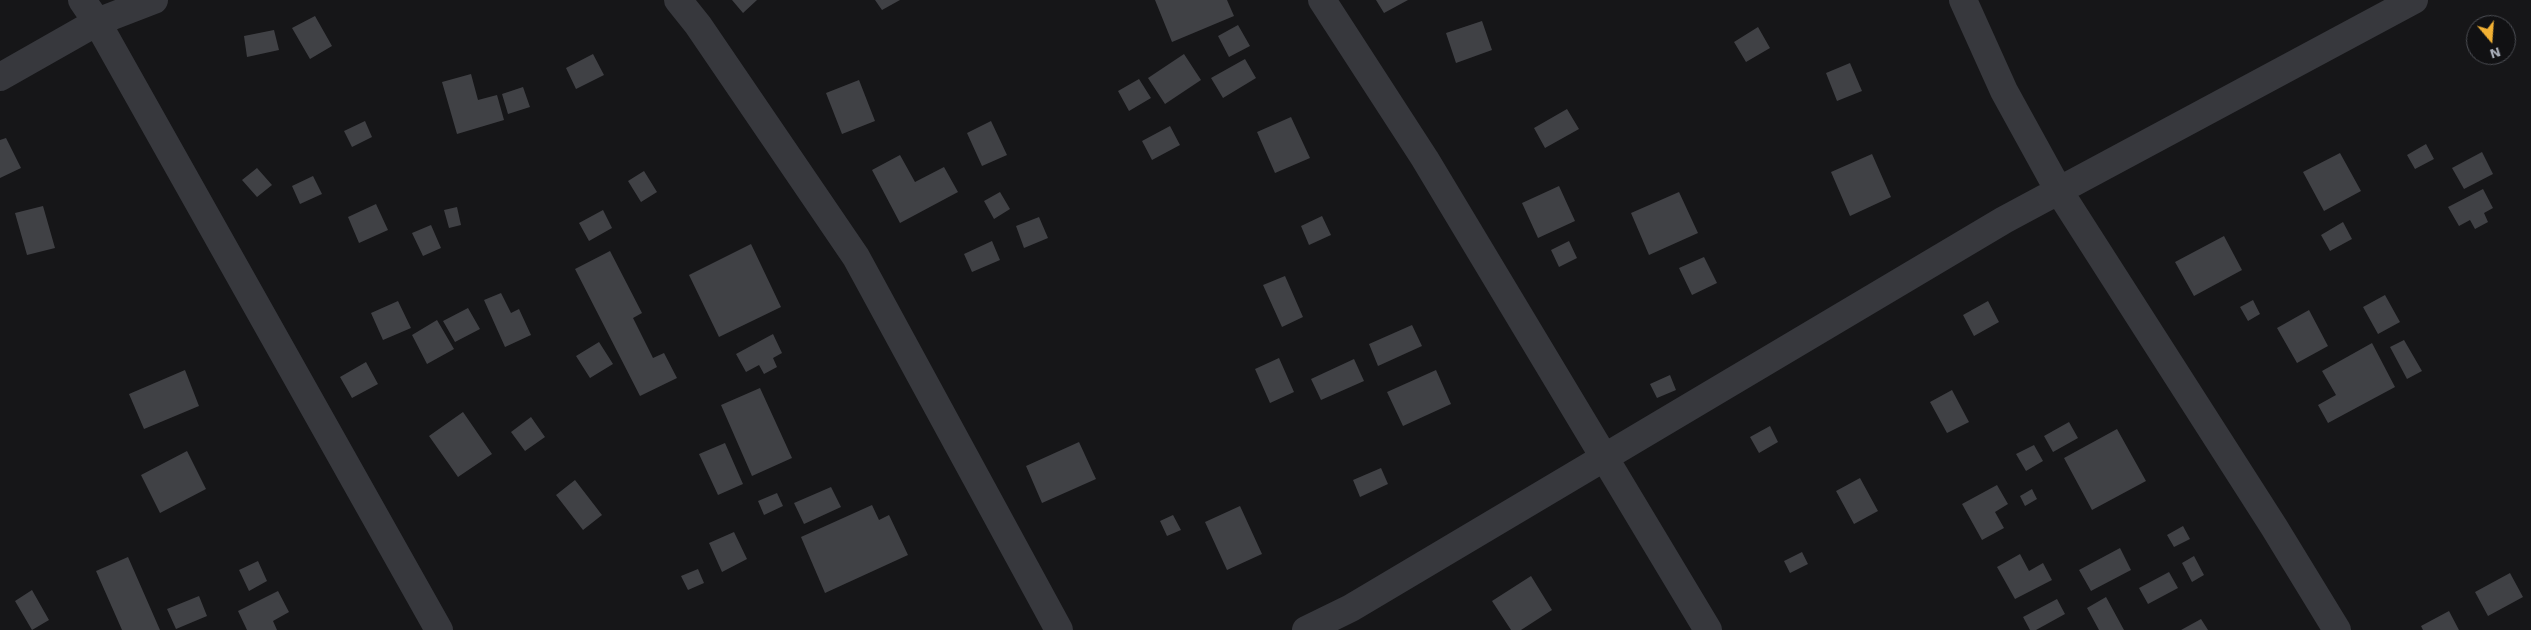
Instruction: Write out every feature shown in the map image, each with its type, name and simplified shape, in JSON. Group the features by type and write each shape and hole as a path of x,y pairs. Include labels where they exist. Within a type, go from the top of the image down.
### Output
{"street":[{"path":"0,77 90,11 154,0"},
{"path":"678,0 698,25 856,257 1059,630"},
{"path":"1322,0 1425,159 1708,630"},
{"path":"1963,0 2004,91 2059,191 2274,527 2337,630"},
{"path":"1306,630 1351,608 2004,220 2414,0"},
{"path":"90,11 439,630"}],"building":[{"path":"732,0 757,0 743,13"},
{"path":"875,0 900,0 882,10"},
{"path":"1155,0 1227,0 1234,16 1172,42"},
{"path":"1376,0 1408,0 1384,13"},
{"path":"315,16 332,46 310,59 292,28"},
{"path":"1482,21 1492,50 1456,63 1446,33"},
{"path":"1238,25 1250,46 1229,57 1218,36"},
{"path":"1758,27 1770,48 1746,62 1734,42"},
{"path":"274,30 279,50 247,57 244,36"},
{"path":"593,54 604,75 576,89 566,68"},
{"path":"1184,54 1201,80 1165,104 1148,78"},
{"path":"1245,59 1256,78 1223,98 1211,78"},
{"path":"1850,63 1862,91 1837,101 1826,73"},
{"path":"471,74 478,100 497,95 504,120 457,134 442,82"},
{"path":"1139,79 1151,98 1129,111 1118,91"},
{"path":"859,80 875,121 842,134 826,93"},
{"path":"523,87 530,107 508,114 502,94"},
{"path":"1567,109 1579,129 1545,148 1534,128"},
{"path":"1291,117 1310,158 1275,173 1257,132"},
{"path":"365,121 372,137 352,147 344,131"},
{"path":"991,121 1007,155 982,166 967,133"},
{"path":"1170,126 1180,145 1152,160 1142,141"},
{"path":"6,138 21,168 0,178 0,140"},
{"path":"2426,144 2434,159 2415,169 2407,155"},
{"path":"2482,152 2493,174 2464,189 2452,168"},
{"path":"2340,153 2361,191 2324,211 2303,172"},
{"path":"1872,154 1891,197 1850,216 1831,172"},
{"path":"900,155 915,182 944,167 958,192 900,223 872,170"},
{"path":"257,168 272,185 257,197 242,180"},
{"path":"644,171 657,192 641,202 628,181"},
{"path":"313,176 322,194 300,204 292,186"},
{"path":"1559,186 1575,221 1538,238 1522,203"},
{"path":"2483,189 2493,208 2484,213 2488,222 2475,229 2470,220 2459,226 2448,207"},
{"path":"1000,192 1010,209 994,219 984,201"},
{"path":"1679,192 1698,233 1649,255 1631,213"},
{"path":"376,204 388,230 359,243 348,217"},
{"path":"43,206 55,248 27,255 15,213"},
{"path":"457,207 461,225 449,228 444,210"},
{"path":"603,210 612,228 589,241 579,223"},
{"path":"1322,216 1331,235 1309,245 1301,226"},
{"path":"1039,217 1048,238 1024,248 1016,226"},
{"path":"2343,222 2352,239 2330,251 2321,235"},
{"path":"431,225 441,248 423,256 412,233"},
{"path":"2224,236 2242,270 2194,296 2175,262"},
{"path":"992,241 1000,260 972,272 964,254"},
{"path":"1569,241 1577,258 1559,267 1551,250"},
{"path":"751,244 781,307 719,337 689,275"},
{"path":"610,251 642,313 633,318 653,358 664,353 677,378 640,396 575,269"},
{"path":"1704,257 1717,283 1692,295 1679,268"},
{"path":"1285,276 1303,317 1282,327 1263,285"},
{"path":"501,293 511,313 519,309 531,335 505,347 484,300"},
{"path":"2385,295 2400,322 2378,334 2363,307"},
{"path":"2253,300 2260,314 2248,321 2240,307"},
{"path":"398,301 411,328 383,340 371,313"},
{"path":"1988,301 1999,322 1974,336 1963,315"},
{"path":"468,308 480,329 455,342 443,321"},
{"path":"2309,310 2328,346 2297,363 2277,328"},
{"path":"437,320 454,349 427,364 412,335"},
{"path":"1412,325 1422,346 1378,366 1369,344"},
{"path":"773,334 782,353 773,358 777,367 764,374 759,365 746,372 736,354"},
{"path":"2404,340 2422,371 2407,379 2390,347"},
{"path":"599,342 613,364 590,378 576,356"},
{"path":"2372,343 2395,387 2328,423 2318,405 2336,395 2322,371"},
{"path":"1279,358 1294,392 1270,403 1255,369"},
{"path":"1354,359 1364,381 1321,400 1311,379"},
{"path":"366,362 378,384 352,398 340,377"},
{"path":"185,370 199,406 144,429 129,394"},
{"path":"1436,370 1451,404 1403,426 1387,392"},
{"path":"1670,375 1676,390 1657,398 1650,384"},
{"path":"760,388 792,458 752,476 721,405"},
{"path":"1952,390 1969,422 1947,433 1930,402"},
{"path":"463,412 492,454 458,477 429,436"},
{"path":"531,417 545,437 525,451 511,432"},
{"path":"2069,422 2078,438 2053,452 2044,436"},
{"path":"1770,426 1778,442 1759,453 1750,437"},
{"path":"2117,429 2146,481 2092,510 2064,458"},
{"path":"1079,442 1096,479 1042,503 1026,466"},
{"path":"725,443 743,484 718,495 699,454"},
{"path":"2034,445 2043,461 2026,471 2016,454"},
{"path":"187,451 206,489 160,513 141,475"},
{"path":"1381,468 1388,484 1360,497 1353,480"},
{"path":"1860,478 1878,511 1854,524 1836,491"},
{"path":"575,480 602,515 583,530 556,495"},
{"path":"1997,485 2008,504 1995,512 2004,528 1982,540 1962,504"},
{"path":"831,487 841,507 804,524 794,503"},
{"path":"2032,489 2037,499 2025,506 2020,496"},
{"path":"777,493 783,506 764,515 758,501"},
{"path":"872,505 879,520 889,515 908,555 825,593 801,537"},
{"path":"1240,506 1262,554 1227,570 1205,522"},
{"path":"1173,515 1181,530 1167,536 1160,521"},
{"path":"2183,526 2190,539 2174,547 2167,535"},
{"path":"734,532 747,559 722,572 709,543"},
{"path":"2120,548 2131,570 2091,591 2079,570"},
{"path":"1802,552 1808,564 1790,573 1784,561"},
{"path":"2020,554 2029,571 2043,563 2052,580 2015,599 1997,567"},
{"path":"2194,556 2204,575 2192,582 2182,563"},
{"path":"128,557 160,630 122,630 96,571"},
{"path":"258,561 267,581 249,591 239,570"},
{"path":"698,569 704,583 688,590 681,576"},
{"path":"2169,572 2178,588 2148,604 2139,588"},
{"path":"2510,573 2523,597 2488,616 2475,592"},
{"path":"1531,576 1552,610 1521,630 1511,630 1492,601"},
{"path":"32,590 49,620 32,630 15,601"},
{"path":"278,591 289,612 273,621 277,630 247,630 238,611"},
{"path":"199,596 207,616 176,629 167,609"},
{"path":"2106,597 2124,630 2099,630 2087,608"},
{"path":"2057,599 2065,614 2036,630 2030,630 2023,617"},
{"path":"2449,611 2459,630 2423,630 2421,626"},
{"path":"2201,619 2208,630 2181,630"}]}
